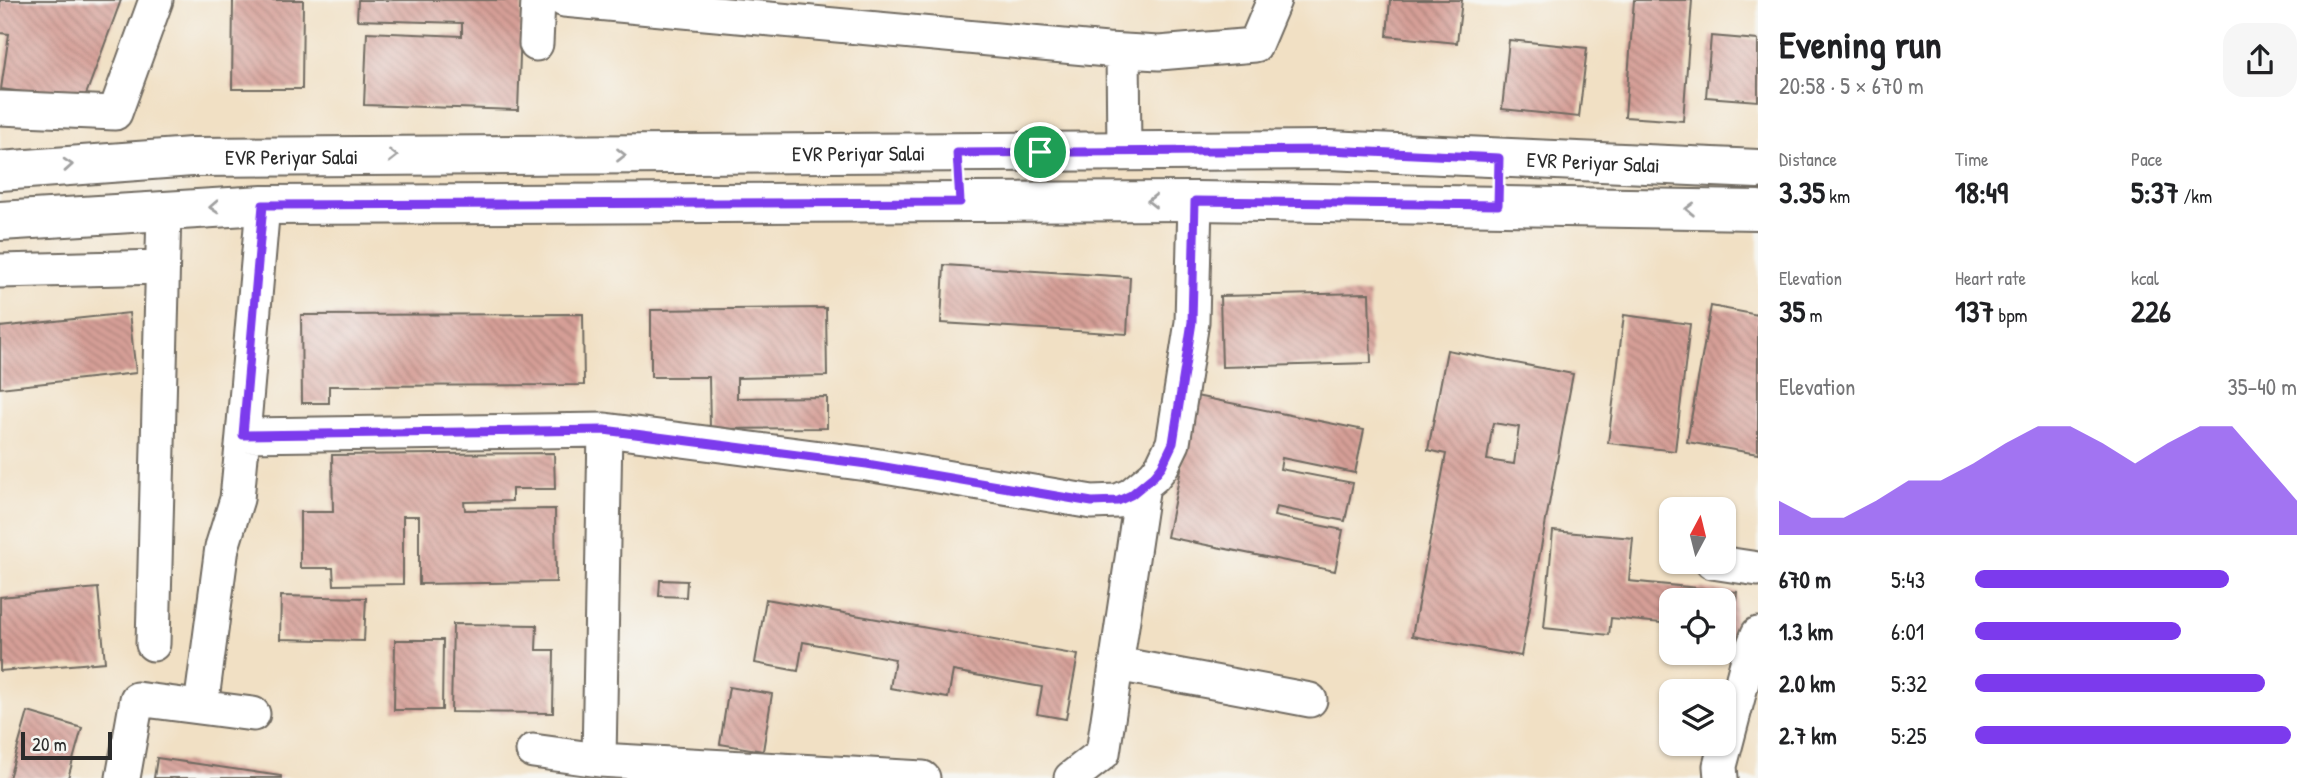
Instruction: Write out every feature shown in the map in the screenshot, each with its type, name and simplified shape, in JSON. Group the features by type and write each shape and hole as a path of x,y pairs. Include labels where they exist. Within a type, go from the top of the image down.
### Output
{"main road":[{"name":"EVR Periyar Salai","path":"0,171 192,157 1328,150 1758,169"},
{"path":"957,153 960,202"},
{"path":"1498,205 1499,158"},
{"name":"EVR Periyar Salai","path":"0,221 263,205 1195,201 1758,210"}],"street":[{"path":"0,108 114,113 156,0"},
{"path":"536,44 538,0"},
{"path":"564,0 885,15 1123,51 1159,52 1255,45 1274,0"},
{"path":"1123,51 1124,151"},
{"path":"243,435 604,430 867,464 1092,502 1118,501 1131,495 1162,466 1173,443 1192,322 1195,201"},
{"path":"201,707 222,547 237,499 263,205"},
{"path":"153,644 164,210"},
{"path":"0,271 162,267"},
{"path":"599,760 604,430"},
{"path":"1072,778 1105,766 1143,485"},
{"path":"1736,566 1758,569"},
{"path":"1721,778 1720,766 1747,663 1758,634"},
{"path":"1117,664 1310,700"},
{"path":"123,778 137,699 253,714"},
{"path":"533,751 599,760 923,778"}],"building":[{"path":"0,0 121,0 84,100 1,89 9,34 0,33"},
{"path":"233,0 303,0 302,89 232,89"},
{"path":"358,0 522,0 518,110 364,105 367,32 462,36 462,23 357,20"},
{"path":"1390,0 1462,0 1457,43 1387,36"},
{"path":"1634,0 1692,0 1683,121 1625,117"},
{"path":"1711,36 1758,40 1758,101 1706,97"},
{"path":"1509,40 1587,48 1579,117 1502,109"},
{"path":"944,265 1130,277 1127,334 941,323"},
{"path":"1369,293 1371,363 1222,367 1220,296"},
{"path":"1711,306 1758,315 1758,454 1687,442"},
{"path":"826,308 827,376 737,378 737,398 827,397 827,428 710,429 709,377 651,377 651,310"},
{"path":"129,313 136,373 0,388 0,327"},
{"path":"583,314 584,385 329,386 329,403 302,403 301,315"},
{"path":"1624,315 1690,324 1675,451 1608,443"},
{"path":"1447,350 1573,374 1521,656 1412,636 1446,454 1428,450","holes":["1493,423 1519,427 1514,464 1487,460"]},
{"path":"1196,396 1364,430 1355,473 1282,458 1280,469 1353,483 1345,521 1276,507 1274,516 1343,530 1335,571 1167,537"},
{"path":"554,453 555,489 512,489 512,501 464,502 465,510 555,509 556,582 419,584 419,516 403,516 403,584 334,585 333,568 300,568 300,512 333,512 332,455"},
{"path":"1553,531 1633,538 1629,581 1698,588 1659,588 1659,623 1611,618 1609,635 1544,628"},
{"path":"660,580 687,581 686,597 659,596"},
{"path":"98,588 105,662 0,671 0,597"},
{"path":"281,596 366,598 364,641 280,639"},
{"path":"766,599 1078,655 1066,719 1037,714 1042,687 953,671 948,698 890,688 895,659 803,642 798,671 755,663"},
{"path":"453,624 537,625 536,650 554,650 553,713 451,712"},
{"path":"395,640 443,640 442,710 394,710"},
{"path":"729,687 772,694 763,751 720,744"},
{"path":"28,712 82,728 68,778 9,778"},
{"path":"157,758 281,776 281,778 154,778"}],"route":[{"path":"1328,150 1499,158 1498,205 1195,201 1192,322 1173,443 1154,476 1131,495 1118,501 1092,502 867,464 604,430 243,435 263,205 960,202 957,153 1040,152 1328,150"}]}
